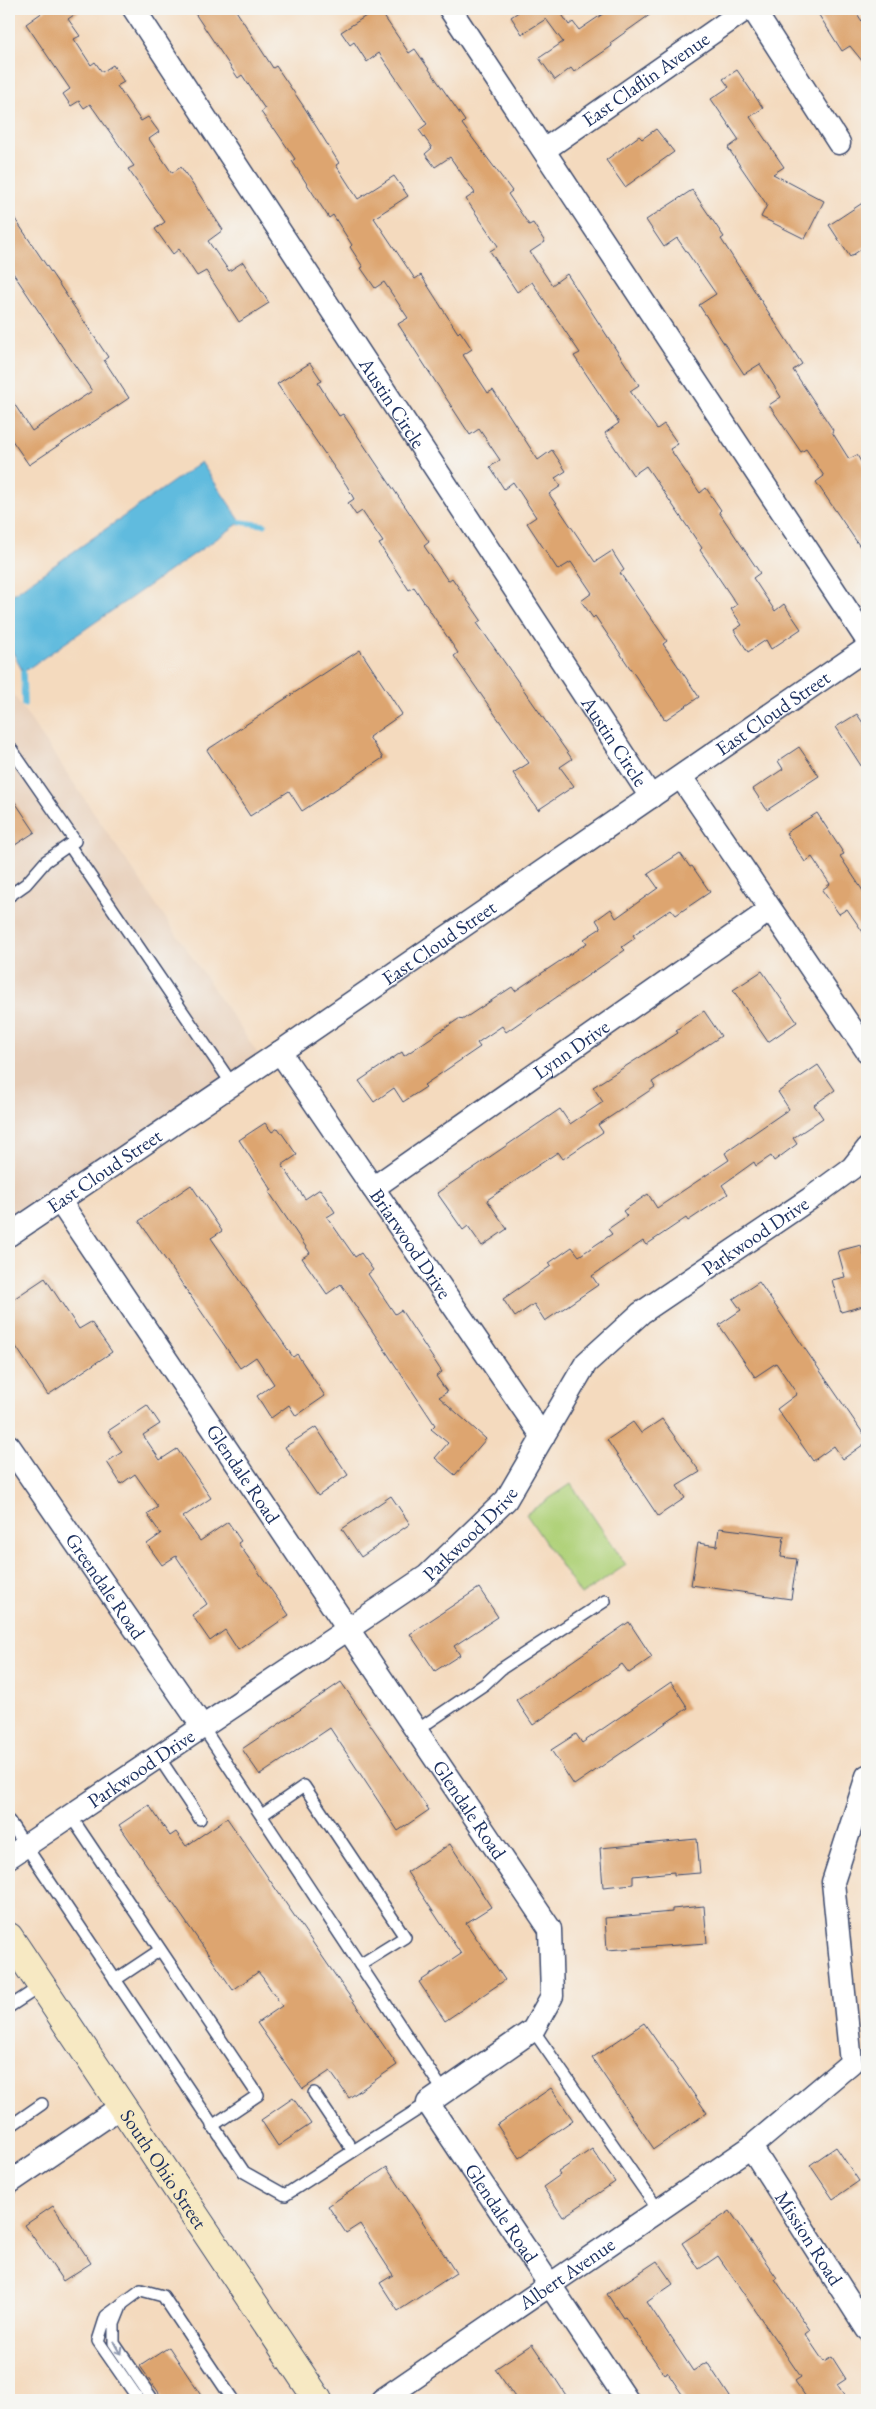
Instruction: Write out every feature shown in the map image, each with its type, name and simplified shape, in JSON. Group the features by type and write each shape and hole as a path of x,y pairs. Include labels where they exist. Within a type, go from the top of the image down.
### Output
{"main road":[{"name":"South Ohio Street","path":"9,1937 318,2400"}],"street":[{"name":"Austin Circle","path":"134,9 651,797"},
{"path":"450,9 867,640"},
{"name":"East Claflin Avenue","path":"544,150 746,9"},
{"path":"753,9 839,143"},
{"name":"East Cloud Street","path":"9,1235 280,1052 867,648"},
{"path":"681,777 867,1051"},
{"name":"Lynn Drive","path":"373,1188 770,910"},
{"name":"Briarwood Drive","path":"280,1052 543,1437"},
{"name":"Parkwood Drive","path":"17,1851 427,1576 506,1500 586,1363 641,1313 811,1198 852,1168 867,1149"},
{"name":"Glendale Road","path":"59,1200 550,1929 552,1996 533,2030 436,2097 550,2286 627,2400"},
{"name":"Greendale Road","path":"9,1446 202,1726"},
{"name":"Albert Avenue","path":"382,2400 751,2147 851,2063 833,1882 867,1776"},
{"path":"9,2183 122,2106"},
{"name":"Mission Road","path":"751,2147 867,2329"}],"lane":[{"path":"9,746 75,841 46,861 26,884 9,896"},
{"path":"68,846 232,1084"},
{"path":"417,1730 485,1684 501,1669 604,1601"},
{"path":"9,1821 17,1851 115,1980 244,2172 285,2195 436,2097 360,1965 202,1726"},
{"path":"158,1756 200,1819"},
{"path":"262,1815 304,1786 404,1937 360,1965"},
{"path":"70,1816 258,2095 212,2126"},
{"path":"115,1980 160,1950"},
{"path":"9,2007 41,1986"},
{"path":"533,2030 659,2211"},
{"path":"314,2093 353,2151"},
{"path":"9,2127 42,2104"},
{"path":"139,2400 98,2341 106,2316 122,2302 141,2290 163,2296 233,2400"},
{"path":"122,2302 114,2324 114,2343 153,2400"}],"shaded area":[{"path":"9,688 258,1054 9,1223"}],"green space":[{"path":"571,1484 626,1565 581,1595 526,1514"}],"water":[{"path":"201,462 241,522 23,672 9,645 9,597"}],"building":[{"path":"47,9 83,9 68,19 80,36 74,39 91,65 95,62 102,72 113,65 124,82 117,86 141,121 148,117 159,132 149,139 172,173 181,167 223,230 208,241 229,271 243,262 269,303 239,322 206,271 197,276 179,249 173,254 155,229 165,222 128,169 134,166 90,104 84,108 79,101 71,106 63,94 70,89 26,24"},
{"path":"192,9 235,9 273,68 276,66 304,107 339,163 336,165 358,199 394,176 408,196 374,218 415,279 421,275 458,333 460,331 472,349 463,355 488,393 493,390 538,460 552,450 566,471 555,478 561,486 549,494 595,562 612,551 624,570 620,573 667,641 663,644 699,697 665,720 595,616 593,618 581,601 592,593 571,562 558,570 527,523 536,517 513,482 504,489 490,467 500,460 479,429 470,435 398,324 408,318 384,282 375,288 361,268 363,267 350,247 352,245 333,215 329,218 292,161 295,159 261,112 265,109 242,75 238,78"},
{"path":"361,9 379,9 409,53 415,49 465,121 462,124 512,191 508,194 529,225 533,223 545,242 530,252 552,285 567,274 639,385 630,391 657,429 664,424 678,444 670,449 700,493 706,488 721,510 719,512 760,573 753,578 775,611 784,604 801,629 771,649 766,640 748,652 734,630 742,625 731,609 737,605 700,550 702,548 646,466 633,475 605,433 619,423 574,356 580,353 532,282 517,292 490,251 498,246 466,199 475,193 450,157 435,167 425,154 432,148 419,130 427,124 379,53 367,62 354,42 350,45 341,32 366,16"},
{"path":"523,9 562,9 559,10 569,25 573,22 579,30 610,9 658,9 610,43 612,46 574,72 571,68 555,80 539,58 563,42 546,19 522,34 511,17"},
{"path":"815,9 854,9 867,29 867,67 850,46 842,51"},
{"path":"737,70 763,108 750,117 784,167 773,174 824,201 805,239 761,217 767,205 728,148 739,140 711,99 729,87 723,79"},
{"path":"656,129 674,152 625,187 606,160 639,136 642,139"},
{"path":"692,190 724,237 721,239 802,364 793,370 833,430 832,432 849,459 857,455 867,472 867,557 816,482 824,476 806,449 801,452 769,405 781,397 760,364 744,374 699,305 716,294 677,238 664,247 646,220"},
{"path":"867,200 867,245 850,257 829,225"},
{"path":"9,210 108,357 104,360 129,398 29,465 9,436 9,396 32,431 92,391 9,267"},
{"path":"310,363 322,381 318,383 339,416 343,414 429,542 424,546 448,581 452,578 481,620 477,623 572,759 560,767 574,786 538,810 513,773 529,763 454,656 458,653 414,587 409,590 379,544 383,542 362,511 356,515 348,503 354,499 347,486 277,384"},
{"path":"360,650 402,714 369,737 383,758 302,811 289,791 250,816 207,750"},
{"path":"857,714 867,729 867,775 836,727"},
{"path":"799,747 819,776 767,810 753,789 783,769 778,761"},
{"path":"9,793 35,832 9,849"},
{"path":"817,813 844,854 840,856 867,897 867,938 847,909 839,914 822,890 830,884 812,857 805,862 786,833"},
{"path":"680,853 690,867 692,866 710,892 676,915 671,909 633,935 635,938 622,947 625,950 506,1032 502,1026 477,1043 480,1047 424,1085 426,1087 403,1102 394,1088 374,1102 359,1081 402,1052 404,1056 460,1018 462,1020 512,987 515,991 587,943 584,939 601,928 596,920 611,909 616,918 658,888 648,874"},
{"path":"762,971 797,1022 768,1042 733,990"},
{"path":"704,1011 721,1036 652,1082 655,1087 598,1125 603,1132 563,1159 558,1152 487,1200 507,1229 482,1246 468,1226 463,1230 437,1193 560,1109 570,1124 603,1102 593,1087 678,1033 676,1030"},
{"path":"818,1065 835,1090 814,1105 823,1118 793,1138 797,1144 774,1161 771,1156 756,1166 754,1162 722,1185 728,1194 688,1221 686,1218 646,1245 643,1241 592,1276 598,1285 545,1321 534,1304 515,1317 503,1299 551,1266 549,1263 572,1247 579,1256 612,1234 608,1229 627,1216 623,1211 648,1194 657,1208 729,1160 725,1153 789,1109 778,1092"},
{"path":"265,1123 272,1132 278,1128 297,1155 282,1165 305,1199 320,1189 335,1212 327,1217 355,1257 361,1253 373,1270 368,1274 395,1314 401,1310 442,1372 436,1376 447,1392 439,1397 486,1439 455,1475 435,1458 448,1443 431,1429 435,1425 341,1284 327,1294 302,1258 310,1253 269,1192 272,1190 239,1140"},
{"path":"191,1185 222,1231 211,1238 293,1357 297,1354 325,1396 296,1416 289,1405 271,1418 257,1396 274,1384 256,1357 240,1368 139,1221"},
{"path":"861,1245 867,1265 867,1305 841,1312 832,1280 845,1277 838,1251"},
{"path":"45,1278 79,1329 91,1322 112,1352 48,1395 9,1336 9,1302"},
{"path":"759,1282 867,1439 867,1442 843,1459 834,1446 813,1461 777,1409 797,1394 776,1363 755,1377 719,1325 741,1310 733,1299"},
{"path":"147,1405 160,1424 143,1435 160,1460 177,1449 211,1498 183,1517 200,1541 228,1522 241,1541 238,1543 289,1615 238,1650 225,1630 210,1641 192,1615 207,1604 196,1586 176,1556 162,1565 147,1544 161,1534 147,1514 158,1507 135,1474 121,1484 107,1462 122,1452 108,1431"},
{"path":"662,1419 700,1472 677,1486 685,1498 658,1516 607,1440 633,1422 641,1433"},
{"path":"316,1427 348,1475 318,1496 285,1447"},
{"path":"391,1496 410,1524 361,1557 342,1529"},
{"path":"719,1528 784,1536 781,1557 797,1559 791,1599 691,1585 698,1543 717,1546"},
{"path":"479,1588 498,1617 454,1646 460,1655 435,1671 410,1634"},
{"path":"629,1622 652,1657 629,1673 622,1664 533,1725 516,1700"},
{"path":"341,1682 429,1810 398,1831 330,1728 260,1775 242,1749"},
{"path":"671,1682 688,1708 574,1785 551,1750 576,1734 582,1743"},
{"path":"149,1805 170,1836 176,1832 186,1846 227,1818 397,2065 349,2098 330,2071 303,2089 257,2023 282,2006 263,1978 258,1972 233,1990 119,1825"},
{"path":"697,1839 700,1873 674,1875 674,1872 633,1876 633,1884 603,1887 600,1848"},
{"path":"450,1844 491,1907 466,1923 505,1980 445,2021 419,1982 461,1954 407,1872"},
{"path":"704,1906 707,1943 607,1950 605,1918 672,1912 672,1909"},
{"path":"644,2023 707,2113 654,2149 592,2058"},
{"path":"551,2088 573,2120 519,2158 497,2125"},
{"path":"293,2098 311,2124 278,2146 261,2120"},
{"path":"836,2147 859,2181 833,2199 810,2165"},
{"path":"592,2149 615,2182 563,2217 543,2187 560,2175 558,2172"},
{"path":"387,2167 456,2273 398,2311 380,2283 393,2275 360,2224 346,2233 328,2206"},
{"path":"53,2206 91,2263 63,2281 25,2225"},
{"path":"730,2211 777,2278 775,2279 810,2330 805,2334 824,2362 832,2357 846,2379 837,2385 847,2400 808,2400 795,2381 801,2377 718,2256 699,2269 682,2243"},
{"path":"657,2261 673,2284 647,2302 693,2371 707,2362 732,2400 686,2400 667,2372 664,2374 607,2294"},
{"path":"532,2344 569,2400 517,2400 495,2369"},
{"path":"169,2347 204,2400 164,2400 140,2366"}],"waterway":[{"path":"241,522 264,525"},
{"path":"23,672 24,704"}]}
